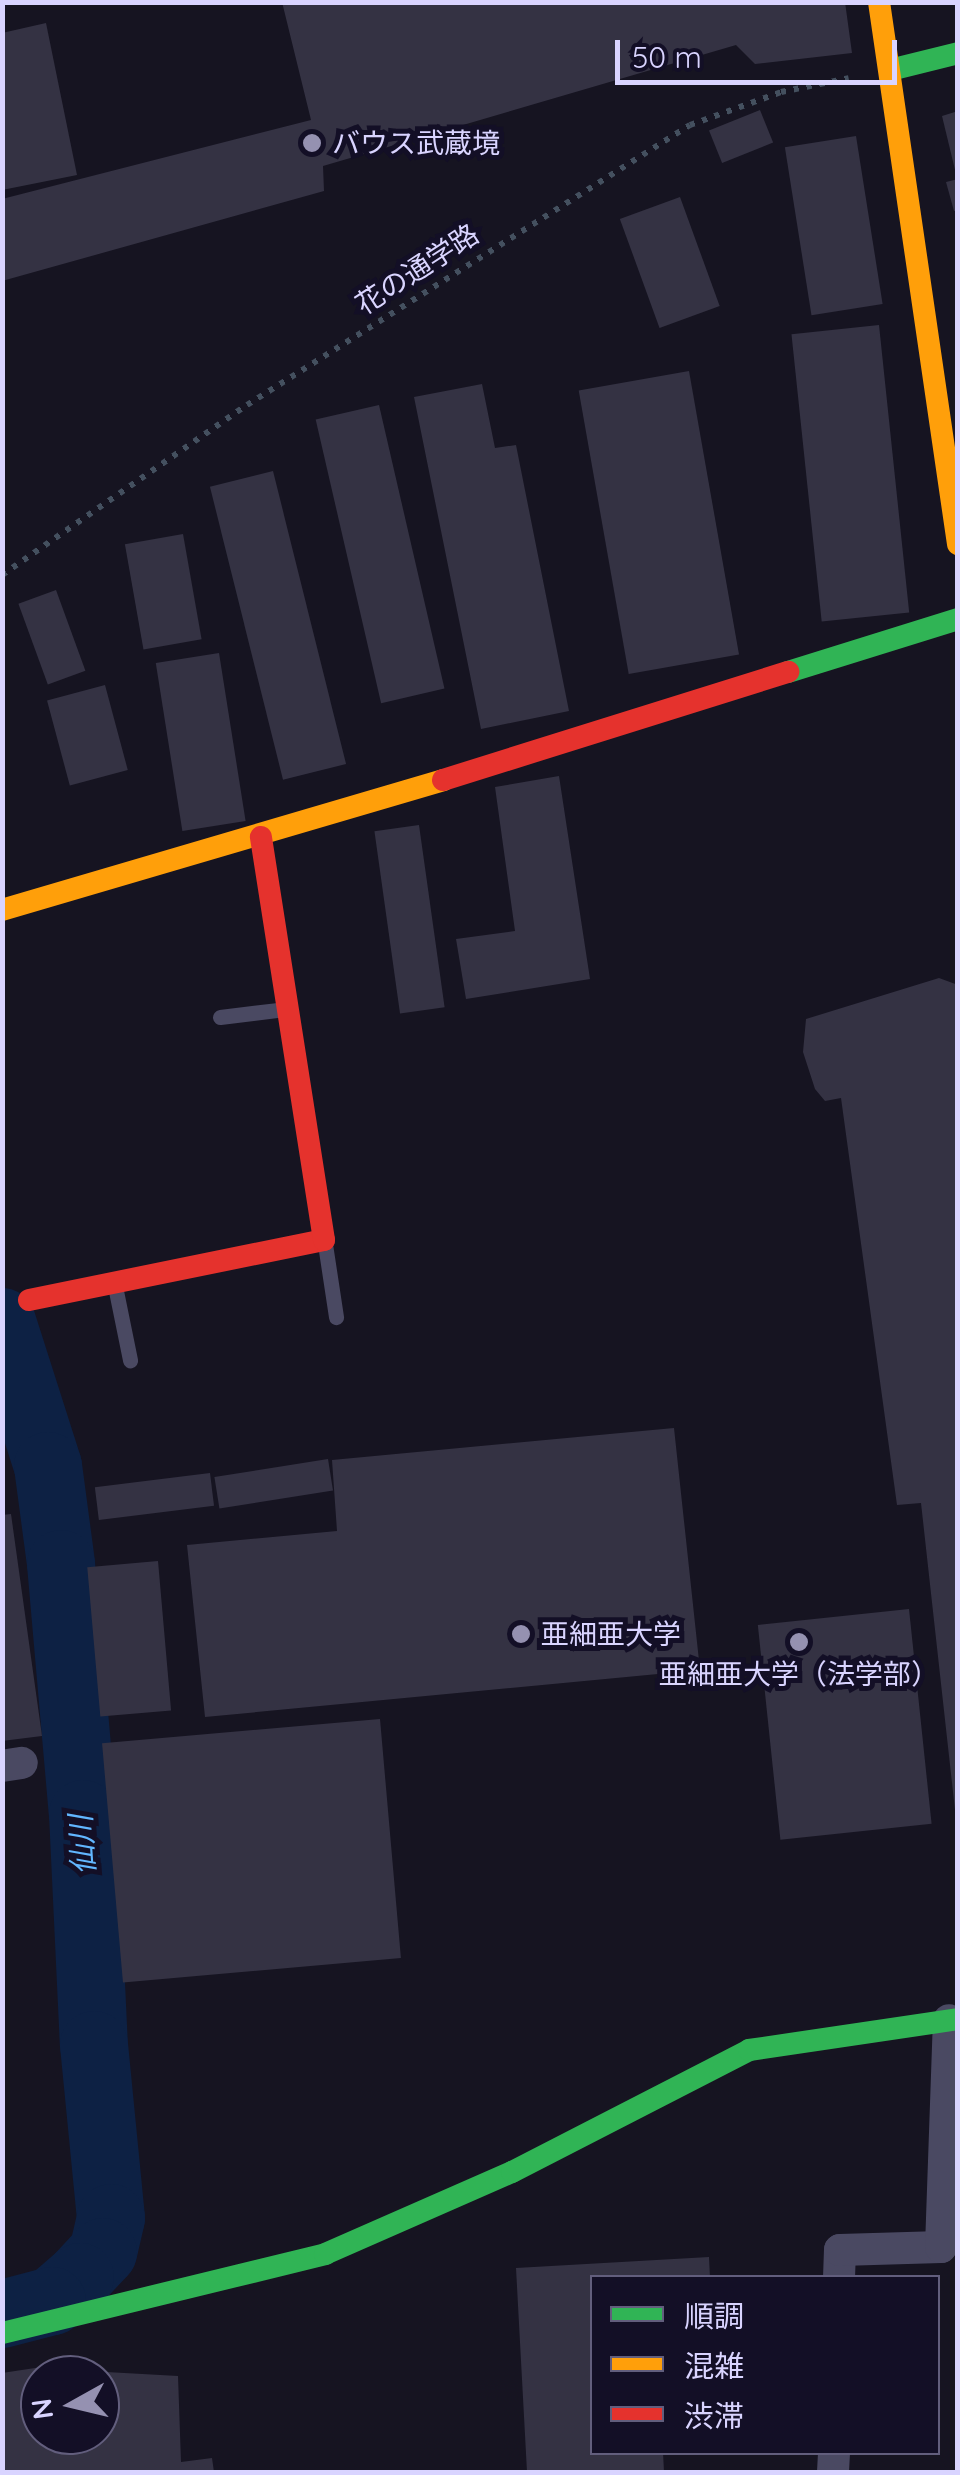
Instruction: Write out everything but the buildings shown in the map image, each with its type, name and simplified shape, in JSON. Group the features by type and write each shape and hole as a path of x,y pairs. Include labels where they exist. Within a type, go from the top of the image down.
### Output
{"street":[{"path":"879,2 958,544"},
{"path":"890,70 958,53"},
{"path":"2,910 261,837 958,619"},
{"path":"29,1300 324,1240 261,837"},
{"path":"2,2333 324,2254 512,2172 750,2050 953,2019 942,2247 840,2250 839,2275"}],"lane":[{"path":"220,1018 288,1009"},
{"path":"324,1240 336,1317"},
{"path":"114,1282 130,1360"}],"path":[{"name":"花の通学路","path":"2,575 247,405 690,125 781,92 890,70"}],"waterway":[{"name":"仙川","path":"2,1322 48,1466 61,1564 83,1814 94,2045 111,2218 103,2252 80,2277 52,2301 2,2314"}],"traffic: fast":[{"path":"890,70 958,53"},
{"path":"788,672 958,619"},
{"path":"2,2333 325,2254 512,2172 749,2050 958,2019"}],"traffic: slow":[{"path":"879,2 958,544"},
{"path":"2,910 443,780"}],"traffic: jam":[{"path":"443,780 788,672"},
{"path":"29,1300 324,1240 261,837"}],"place":[{"name":"バウス武蔵境","path":"312,143"},
{"name":"亜細亜大学","path":"521,1634"},
{"name":"亜細亜大学（法学部）","path":"799,1642"}]}
